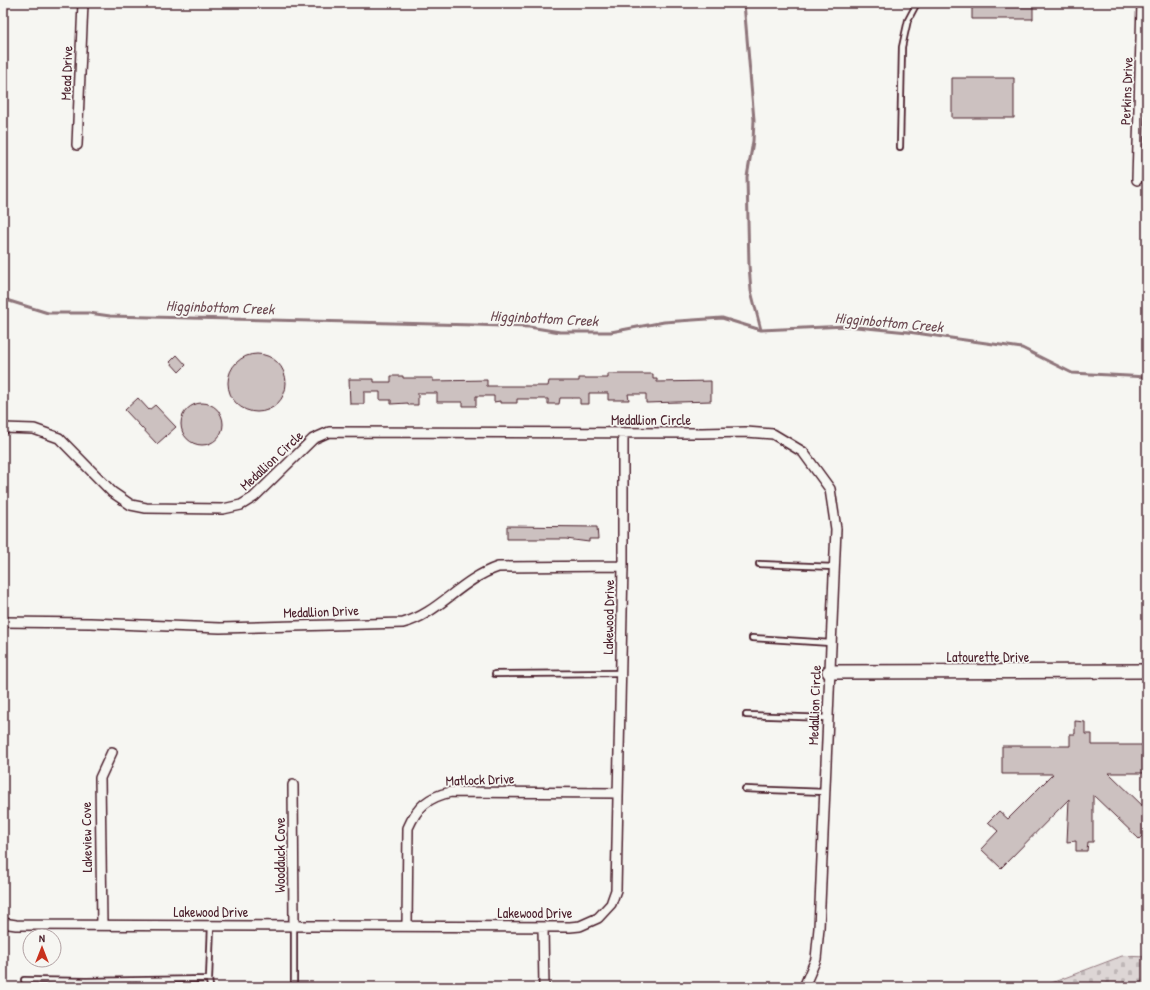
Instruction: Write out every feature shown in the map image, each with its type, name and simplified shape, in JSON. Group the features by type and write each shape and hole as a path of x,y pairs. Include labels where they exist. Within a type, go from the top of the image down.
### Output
{"street":[{"name":"Mead Drive","path":"77,145 83,3"},
{"name":"Perkins Drive","path":"1137,180 1142,3"},
{"name":"Medallion Circle","path":"3,428 34,429 59,438 112,492 132,505 154,508 223,509 242,505 254,497 313,439 329,432 746,432 773,434 803,452 830,489 836,529 819,928 816,958 804,987"},
{"name":"Lakewood Drive","path":"3,922 16,925 407,925 543,928 580,926 590,923 598,918 611,904 616,890 623,566 623,433"},
{"name":"Medallion Drive","path":"3,622 90,623 220,628 403,623 423,616 459,587 486,571 498,567 623,566"},
{"name":"Latourette Drive","path":"829,672 1147,671"},
{"name":"Lakeview Cove","path":"102,925 100,778 112,752"},
{"name":"Woodduck Cove","path":"293,785 294,925"},
{"name":"Matlock Drive","path":"407,925 408,828 413,817 425,802 438,795 451,792 618,793"},
{"path":"543,928 544,987"}],"lane":[{"path":"900,147 902,47 908,20 917,3"},
{"path":"759,564 834,568"},
{"path":"752,638 831,643"},
{"path":"495,674 621,673"},
{"path":"746,715 827,718"},
{"path":"745,789 824,792"},
{"path":"210,987 211,925"},
{"path":"294,925 294,987"},
{"path":"24,980 86,981 209,979"},
{"path":"86,981 86,987"}],"green space":[{"path":"1122,956 1147,957 1147,987 1041,987"}],"building":[{"path":"972,3 1033,3 1033,19 972,19"},
{"path":"952,78 1014,78 1014,118 952,118"},
{"path":"251,354 263,354 278,362 286,377 286,389 278,404 263,412 251,412 236,404 228,389 228,377 236,362"},
{"path":"177,355 186,365 179,372 170,362"},
{"path":"608,374 653,374 653,379 657,379 657,382 711,381 711,401 646,403 646,394 628,394 629,400 608,400 608,393 589,393 589,404 580,404 580,398 560,398 559,404 548,404 548,399 517,399 517,403 500,403 500,401 494,402 494,396 476,396 476,406 463,406 463,402 437,402 437,393 418,393 418,405 408,405 408,403 391,404 391,400 380,400 380,392 364,392 364,404 350,404 349,379 374,379 374,382 391,382 391,376 403,376 403,378 433,378 433,381 487,380 487,386 548,386 549,381 579,381 579,378 608,378"},
{"path":"138,398 149,410 155,405 176,427 157,444 125,410"},
{"path":"202,403 217,409 223,424 217,439 202,445 187,439 181,424 187,409"},
{"path":"507,526 597,527 598,539 589,539 589,542 566,539 507,539"},
{"path":"1075,721 1085,722 1085,734 1092,734 1092,745 1147,745 1147,773 1109,773 1147,810 1147,831 1139,839 1093,795 1093,842 1088,842 1087,851 1076,851 1076,841 1067,842 1069,799 1001,868 981,849 998,831 988,822 999,811 1008,819 1053,774 1002,774 1002,746 1070,746 1070,734 1075,734"}],"waterway":[{"path":"744,3 754,120 753,141 747,177 749,265 751,291 761,330"},
{"name":"Higginbottom Creek","path":"3,299 48,313 529,327 560,332 611,332 664,322 722,318 761,330 846,326 908,332 1022,348 1072,373 1147,377"}]}
